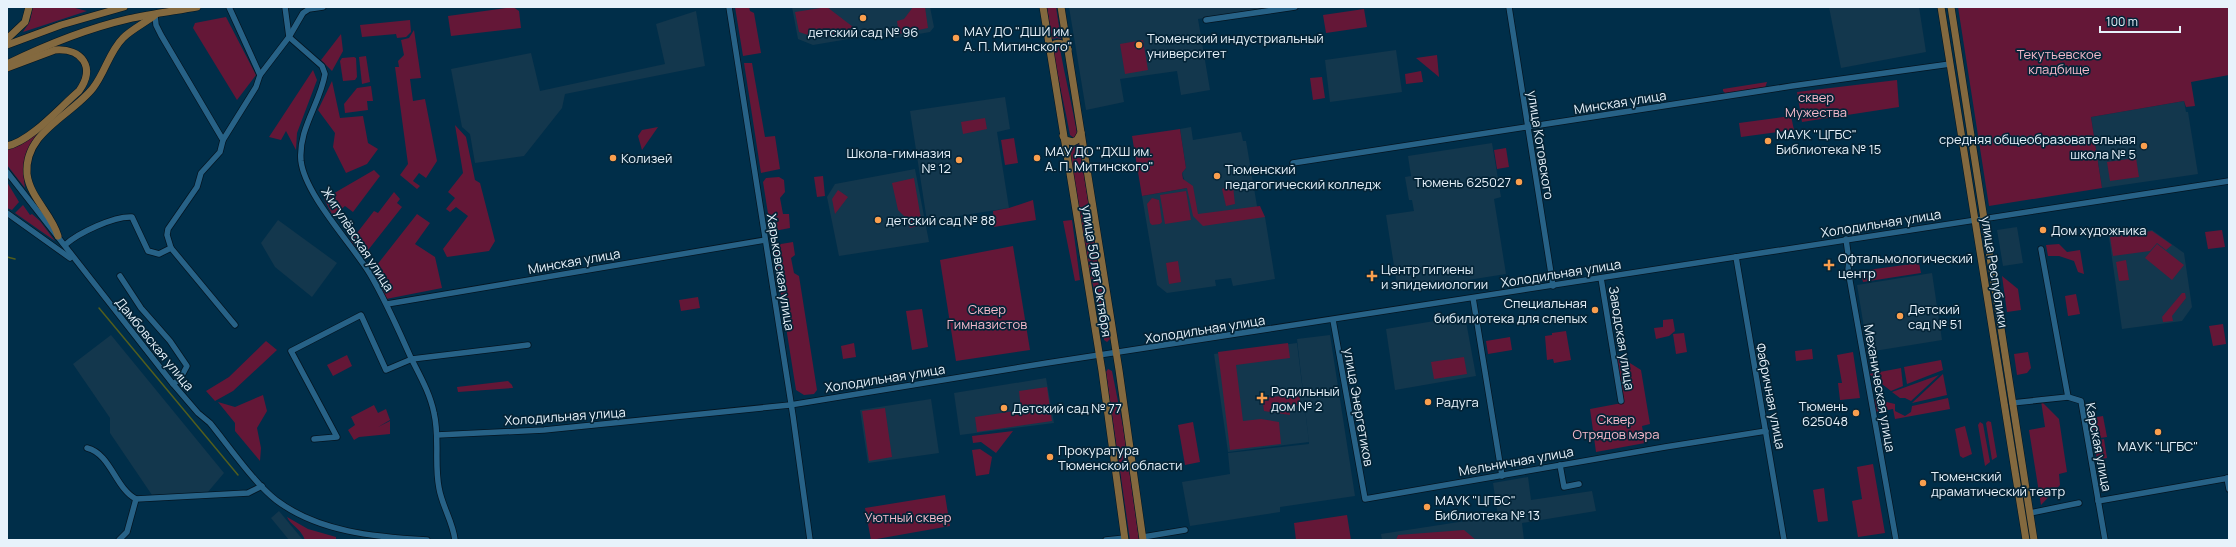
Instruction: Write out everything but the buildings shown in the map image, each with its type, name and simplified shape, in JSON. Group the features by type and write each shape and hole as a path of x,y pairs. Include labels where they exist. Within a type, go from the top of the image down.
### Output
{"main road":[{"path":"7,39 25,22 29,7"},
{"path":"7,45 60,24 124,7"},
{"path":"7,64 47,45 94,28 197,7"},
{"name":"улица 50 лет Октября","path":"1043,7 1100,356 1125,539"},
{"name":"улица 50 лет Октября","path":"1061,7 1116,354 1143,538"},
{"name":"улица Республики","path":"1941,7 2026,540"},
{"name":"улица Республики","path":"1951,7 2034,540"},
{"path":"58,236 54,224 31,189 27,174 29,156 44,132 94,87 124,37 155,15"},
{"path":"1050,51 1054,44 1058,43 1062,43 1068,49"},
{"path":"7,68 55,50 62,49 78,54 85,62 87,73 85,82 79,91 29,135 14,144 7,146"},
{"path":"1063,136 1065,140 1073,142 1077,140 1081,133"}],"street":[{"path":"229,7 260,75"},
{"path":"285,7 289,37"},
{"path":"235,325 171,248 167,235 168,229 197,187 201,173 220,152 223,140 256,87 260,75 289,37 303,13 309,9 323,7"},
{"name":"Харьковская улица","path":"729,7 810,540"},
{"path":"1206,20 1295,7"},
{"name":"улица Котовского","path":"1508,7 1553,286"},
{"path":"155,15 156,25 161,36 223,140"},
{"name":"Жигулёвская улица","path":"289,37 322,66 325,74 300,147 301,162 304,172 341,236 361,261 387,304 430,397 437,435 436,473 439,490 454,531 455,540"},
{"name":"Минская улица","path":"1293,163 1950,64"},
{"name":"Дамбовская улица","path":"7,172 58,236 78,266 173,384 198,414 210,423 262,486 275,499 300,516 342,529 379,536 427,540"},
{"path":"1984,218 2229,181"},
{"path":"7,213 62,251 78,266"},
{"path":"64,245 85,233 118,218 132,217 148,251 159,254 171,248"},
{"name":"Холодильная улица","path":"437,435 544,430 790,405 1984,218"},
{"name":"Механическая улица","path":"1846,239 1849,261 1848,270 1896,540"},
{"name":"Минская улица","path":"387,304 765,240"},
{"name":"Карская улица","path":"2041,249 2068,397 2081,401 2105,540"},
{"name":"Фабричная улица","path":"1736,257 1784,540"},
{"path":"120,276 141,308 170,341 187,366 180,379 173,384"},
{"name":"Заводская улица","path":"1601,278 1621,401"},
{"path":"1473,298 1502,476"},
{"path":"314,439 337,437 291,351 361,315 386,370 412,359 528,345"},
{"name":"улица Энергетиков","path":"1333,320 1365,499"},
{"path":"2012,403 2068,397"},
{"name":"Мельничная улица","path":"1365,499 1560,465 1766,432"},
{"path":"87,448 102,456 125,490 136,499 248,493 262,486"},
{"path":"1560,465 1564,487 1578,484"},
{"path":"2098,501 2228,478 2229,489"},
{"path":"118,540 127,532 136,499"},
{"path":"2030,513 2079,503"},
{"path":"1143,538 1185,530"},
{"path":"1106,540 1125,539"}],"shaded area":[{"name":"детский сад № 96","path":"792,7 930,7 934,27 930,32 896,38 884,33 813,45 798,39"},
{"name":"Тюменский индустриальный университет","path":"1069,7 1258,7 1259,9 1198,19 1210,90 1181,95 1177,71 1120,79 1124,102 1086,110"},
{"path":"1829,7 1919,7 1926,52 1841,68"},
{"path":"696,11 705,66 565,94 562,108 524,156 475,163 470,134 462,127 451,69 531,53 540,91 665,64 656,24"},
{"path":"1396,50 1402,92 1330,102 1325,60"},
{"name":"Школа-гимназия № 12","path":"1005,97 1010,129 997,132 1009,208 927,221 910,111"},
{"name":"средняя общеобразовательная школа № 5","path":"2184,101 2186,112 2188,112 2198,174 2102,188 2091,117"},
{"path":"1191,127 1193,140 1241,132 1243,141 1246,141 1257,206 1265,217 1275,279 1233,286 1231,278 1215,280 1216,286 1167,293 1157,285 1142,196 1187,188 1182,173 1186,168 1180,129"},
{"path":"1492,143 1501,197 1494,199 1506,274 1398,291 1386,215 1414,211 1412,200 1409,200 1405,177 1411,176 1408,156"},
{"name":"детский сад № 88","path":"915,169 929,242 839,256 827,197 835,184"},
{"path":"278,220 337,263 312,297 275,267 261,243"},
{"path":"2017,227 2023,263 2003,266 1997,230"},
{"path":"2152,230 2184,253 2192,307 2182,321 2122,329 2109,237"},
{"name":"Детский сад № 51","path":"1932,273 1942,340 1868,352 1857,285"},
{"path":"1465,316 1476,376 1395,390 1386,329"},
{"path":"111,335 224,473 207,493 152,495 110,433 110,418 73,364"},
{"path":"1330,335 1355,496 1280,507 1280,512 1190,526 1182,482 1230,474 1228,453 1309,444 1297,339"},
{"name":"Родильный дом № 2","path":"1297,343 1309,442 1228,452 1214,354"},
{"name":"Детский сад № 77","path":"1046,378 1054,423 960,435 954,393"},
{"path":"931,399 939,453 868,463 860,410"},
{"path":"1528,477 1531,500 1592,491 1596,511 1522,523 1524,540 1382,540 1381,534 1498,516 1493,483"},
{"path":"279,511 303,540 289,540 271,518"}],"green space":[{"path":"33,7 71,7 87,11 23,32 30,21"},
{"path":"513,7 519,11 521,28 451,36 448,16"},
{"path":"735,7 749,7 750,11 754,13 761,53 743,56"},
{"path":"827,7 857,30 817,38 799,32 795,12"},
{"path":"913,7 925,7 928,28 899,34 897,21 904,19"},
{"path":"1047,7 1056,7 1061,39 1052,39"},
{"name":"Текутьевское кладбище","path":"1958,7 2229,7 2229,75 2191,82 2195,106 2186,107 2184,101 2091,117 2102,188 1989,206"},
{"path":"1364,9 1367,27 1326,33 1323,15"},
{"path":"226,17 256,75 237,100 193,28 195,23"},
{"path":"410,20 411,32 406,37 397,38 396,34 362,37 360,25"},
{"path":"414,30 421,78 410,79 413,101 425,99 437,161 426,178 419,173 413,181 420,186 417,189 400,175 408,164 395,67 399,67 398,61 404,55 401,40 409,38"},
{"path":"341,34 343,51 332,71 321,60"},
{"path":"1143,40 1148,70 1125,74 1120,44"},
{"path":"1058,46 1060,49 1077,133 1074,138 1070,135 1053,50 1054,47"},
{"path":"1437,55 1439,77 1416,58"},
{"path":"366,56 370,82 362,84 359,57"},
{"path":"342,58 356,58 357,77 355,80 343,81 340,61"},
{"path":"744,63 752,63 765,137 775,136 780,169 761,173"},
{"path":"313,70 317,80 297,133 296,150 286,131 281,140 269,137"},
{"path":"1421,71 1423,82 1406,84 1405,74"},
{"path":"1322,77 1325,98 1313,100 1310,78"},
{"name":"сквер Мужества","path":"1897,80 1899,107 1802,122 1797,92"},
{"path":"332,81 340,118 363,116 368,143 378,149 367,164 346,173 333,147 335,133 318,110"},
{"path":"1767,82 1765,88 1726,94 1723,91 1723,89"},
{"path":"371,86 373,101 367,101 368,110 345,113 344,104 357,88"},
{"path":"1791,116 1794,130 1741,137 1739,123"},
{"path":"985,118 987,129 963,134 961,122"},
{"path":"455,125 466,137 475,180 480,183 495,241 489,251 447,257 443,249 468,216 456,207 450,212 446,209 455,198 448,192 463,173"},
{"path":"658,127 642,150 638,136 642,130"},
{"path":"43,129 32,142 26,156 24,171 25,188 7,165 7,148"},
{"path":"1180,129 1186,168 1182,173 1183,179 1193,186 1198,214 1260,206 1265,217 1203,226 1193,216 1187,188 1142,196 1132,136"},
{"path":"1014,138 1018,163 1005,165 1001,140"},
{"path":"1079,144 1110,339 1107,342 1104,340 1098,302 1091,278 1069,147 1074,147"},
{"path":"1506,148 1509,167 1497,169 1494,150"},
{"path":"2136,158 2139,177 2110,181 2107,162"},
{"path":"374,170 380,176 353,212 345,206 333,216 324,199"},
{"path":"823,176 825,196 817,197 814,177"},
{"path":"779,177 784,180 785,192 780,198 783,214 789,214 790,228 774,231 775,245 793,242 795,255 791,258 794,273 799,276 817,390 814,394 804,395 796,390 763,182 766,178"},
{"path":"914,178 922,225 910,228 906,218 898,210 892,183"},
{"path":"7,182 19,202 12,210 7,208"},
{"path":"1231,185 1233,186 1235,204 1226,206 1222,189"},
{"path":"838,190 848,197 835,214 832,199"},
{"path":"1186,191 1191,220 1165,224 1160,195"},
{"path":"394,192 400,199 397,203 402,207 365,254 350,242 374,211 378,213"},
{"path":"1152,198 1159,200 1162,222 1160,224 1152,225 1150,223 1147,204"},
{"path":"1033,200 1036,220 994,227 993,211 1009,208"},
{"path":"23,205 30,215 32,214 40,221 55,241 15,213"},
{"path":"417,214 430,223 415,244 435,257 442,288 386,299 373,270"},
{"path":"1072,220 1080,280 1075,281 1063,221"},
{"path":"2222,230 2225,247 2208,249 2205,232"},
{"path":"2152,231 2172,245 2166,250 2157,243 2150,251 2113,256 2110,237"},
{"path":"2059,244 2067,252 2080,250 2084,274 2078,272 2074,261 2059,256 2048,256 2046,245"},
{"path":"2157,244 2184,265 2172,280 2145,258"},
{"name":"Сквер Гимназистов","path":"1013,246 1030,350 956,361 940,260"},
{"path":"2126,260 2129,280 2119,281 2116,262"},
{"path":"1178,261 1181,282 1169,284 1166,263"},
{"path":"1919,263 1921,273 1863,282 1860,271"},
{"path":"2002,276 2018,289 2021,310 2007,312"},
{"path":"2182,293 2185,293 2186,298 2172,316 2173,321 2163,322 2162,317"},
{"path":"2076,294 2080,314 2068,316 2065,296"},
{"path":"698,297 700,308 681,311 679,300"},
{"path":"922,309 928,347 912,350 906,311"},
{"path":"1673,319 1675,331 1669,336 1656,339 1654,328 1663,327 1663,320"},
{"path":"2223,324 2226,344 2213,346 2209,326"},
{"path":"1566,331 1571,360 1554,363 1553,359 1547,360 1545,336 1552,335 1552,333"},
{"path":"1684,333 1687,352 1676,354 1673,334"},
{"path":"1510,337 1512,350 1488,354 1486,341"},
{"path":"266,341 277,350 233,391 215,401 206,391 229,377"},
{"path":"854,343 856,357 843,359 841,346"},
{"path":"1288,343 1290,358 1236,365 1243,421 1261,419 1279,422 1281,444 1230,450 1218,352"},
{"path":"1812,349 1813,359 1796,361 1795,351"},
{"path":"1853,352 1860,398 1840,400 1838,383 1842,383 1837,355"},
{"path":"2028,352 2031,368 2027,373 2017,375 2014,354"},
{"name":"Сквер Отрядов мэра","path":"1614,353 1641,370 1650,424 1642,426 1645,443 1596,452 1590,409 1622,403"},
{"path":"347,355 352,366 333,376 327,365"},
{"path":"1464,357 1467,374 1434,379 1431,362"},
{"path":"1941,360 1943,370 1907,384 1904,367"},
{"path":"1901,368 1903,386 1891,391 1869,374"},
{"path":"1108,369 1112,371 1123,427 1139,540 1130,540 1106,372"},
{"path":"1943,374 1947,395 1912,403"},
{"path":"1939,375 1911,401 1905,398 1900,398 1892,392"},
{"path":"508,381 513,388 458,392 457,387"},
{"path":"1047,387 1052,421 977,432 975,417 1021,410 1019,391"},
{"path":"1299,394 1301,405 1289,406 1290,415 1264,411 1262,398"},
{"path":"263,395 267,411 257,428 261,448 260,461 235,431 235,423 218,402 235,407"},
{"path":"1948,398 1950,409 1895,419 1893,409 1876,412 1874,399 1895,404 1895,411 1905,416 1911,412 1912,406"},
{"path":"2041,401 2059,419 2067,472 2059,474 2060,485 2041,505 2029,430 2045,427"},
{"path":"374,405 378,413 386,409 390,420 378,427 390,421 390,434 359,437 354,440 348,430 355,425 351,417"},
{"path":"885,408 892,457 869,461 862,411"},
{"path":"2103,416 2107,437 2093,439 2090,418"},
{"path":"1988,421 1991,422 1997,457 1992,460 1986,423"},
{"path":"1193,422 1200,462 1185,465 1178,425"},
{"path":"1980,422 1983,424 1990,462 1985,466 1978,425"},
{"path":"1965,426 1972,454 1963,458 1960,456 1955,429"},
{"path":"1013,431 996,453 981,442 973,443 972,436"},
{"path":"2104,439 2107,458 2097,460 2094,441"},
{"path":"980,449 992,457 989,474 976,476 972,450"},
{"path":"1873,464 1885,533 1858,537 1852,501 1862,499 1857,467"},
{"path":"1824,488 1828,521 1818,522 1813,490"},
{"name":"Уютный сквер","path":"945,495 950,526 871,540 865,508"},
{"path":"1347,515 1351,540 1296,540 1294,523"},
{"path":"287,517 308,529 336,537 336,540 305,540 301,532"},
{"path":"1464,530 1476,540 1396,540 1398,535"}],"waterway":[{"path":"7,257 15,259"},
{"path":"99,308 238,475"}],"place":[{"name":"детский сад № 96","path":"863,18"},
{"name":"МАУ ДО \"ДШИ им. А. П. Митинского\"","path":"956,38"},
{"name":"Тюменский индустриальный университет","path":"1139,45"},
{"name":"МАУК \"ЦГБС\" Библиотека № 15","path":"1768,141"},
{"name":"средняя общеобразовательная школа № 5","path":"2144,146"},
{"name":"Колизей","path":"613,158"},
{"name":"МАУ ДО \"ДХШ им. А. П. Митинского\"","path":"1037,158"},
{"name":"Школа-гимназия № 12","path":"959,160"},
{"name":"Тюменский педагогический колледж","path":"1217,176"},
{"name":"Тюмень 625027","path":"1519,182"},
{"name":"детский сад № 88","path":"878,220"},
{"name":"Дом художника","path":"2043,230"},
{"name":"Офтальмологический центр","path":"1829,265"},
{"name":"Центр гигиены и эпидемиологии","path":"1372,276"},
{"name":"Специальная бибилиотека для слепых","path":"1595,310"},
{"name":"Детский сад № 51","path":"1900,316"},
{"name":"Родильный дом № 2","path":"1262,398"},
{"name":"Радуга","path":"1428,402"},
{"name":"Детский сад № 77","path":"1004,408"},
{"name":"Тюмень 625048","path":"1856,413"},
{"name":"МАУК \"ЦГБС\"","path":"2158,432"},
{"name":"Прокуратура Тюменской области","path":"1050,457"},
{"name":"Тюменский драматический театр","path":"1923,483"},
{"name":"МАУК \"ЦГБС\" Библиотека № 13","path":"1427,507"}]}
